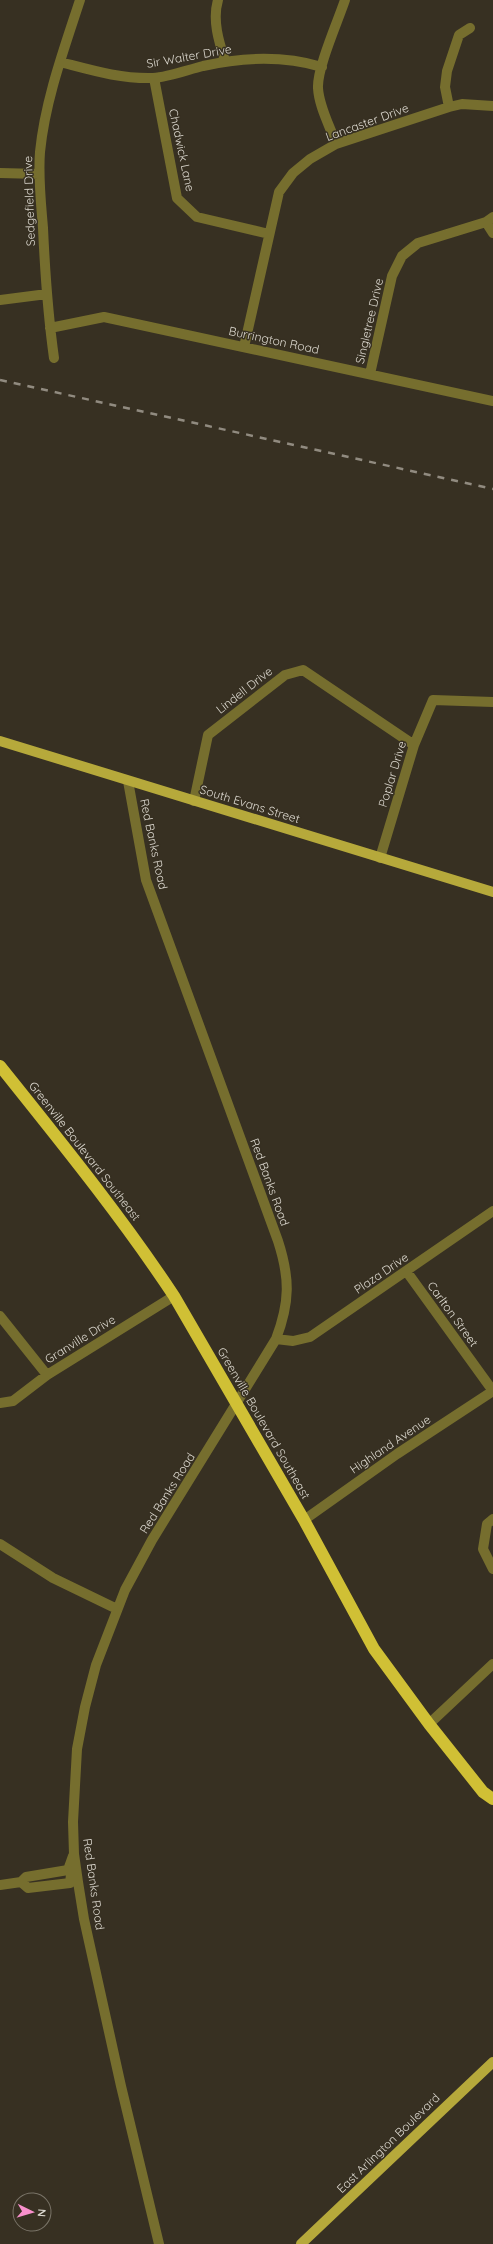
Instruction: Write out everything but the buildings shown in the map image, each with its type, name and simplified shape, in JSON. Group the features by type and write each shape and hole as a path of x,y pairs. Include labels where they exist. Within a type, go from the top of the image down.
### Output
{"highway":[{"name":"Greenville Boulevard Southeast","path":"0,1066 128,1228 174,1296 304,1520 374,1649 429,1724 483,1792 493,1799"}],"main road":[{"name":"South Evans Street","path":"0,741 493,892"},
{"name":"East Arlington Boulevard","path":"301,2244 493,2062"}],"street":[{"name":"Sedgefield Drive","path":"54,358 47,294 39,174 40,152 46,115 60,62 80,0"},
{"path":"218,0 216,8 218,36 225,61"},
{"path":"336,144 321,104 318,87 322,67 345,0"},
{"path":"449,107 445,87 447,71 459,35 470,28"},
{"name":"Sir Walter Drive","path":"60,62 116,77 154,78 225,61 266,58 298,59 322,67"},
{"name":"Chadwick Lane","path":"154,78 177,198 197,218 269,234"},
{"name":"Lancaster Drive","path":"244,347 279,192 293,173 310,159 336,144 449,107 462,104 493,106"},
{"path":"0,173 39,174"},
{"path":"490,220 493,233"},
{"name":"Singletree Drive","path":"370,374 392,276 402,256 418,243 490,220"},
{"path":"0,300 47,294"},
{"name":"Burrington Road","path":"50,328 104,317 493,401"},
{"name":"Lindell Drive","path":"194,801 208,735 285,675 303,670 414,745"},
{"name":"Poplar Drive","path":"380,858 414,745 433,700 493,702"},
{"name":"Red Banks Road","path":"128,781 146,880 283,1257 287,1276 287,1295 284,1318 276,1339 237,1406 152,1540 117,1609 96,1665 83,1719 78,1749 73,1822 74,1854 84,1919 158,2244"},
{"name":"Plaza Drive","path":"276,1339 293,1341 310,1337 407,1272 493,1211"},
{"name":"Carlton Street","path":"407,1272 493,1391"},
{"name":"Granville Drive","path":"0,1403 13,1400 47,1375 174,1296"},
{"path":"0,1316 47,1375"},
{"name":"Highland Avenue","path":"304,1520 397,1454 493,1391"},
{"path":"493,1519 487,1524 483,1549 493,1569"},
{"path":"0,1544 53,1578 117,1609"},
{"path":"429,1724 493,1664"},
{"path":"0,1885 21,1882 28,1888 70,1883 74,1854"}],"railway":[{"path":"0,380 493,489"}]}
